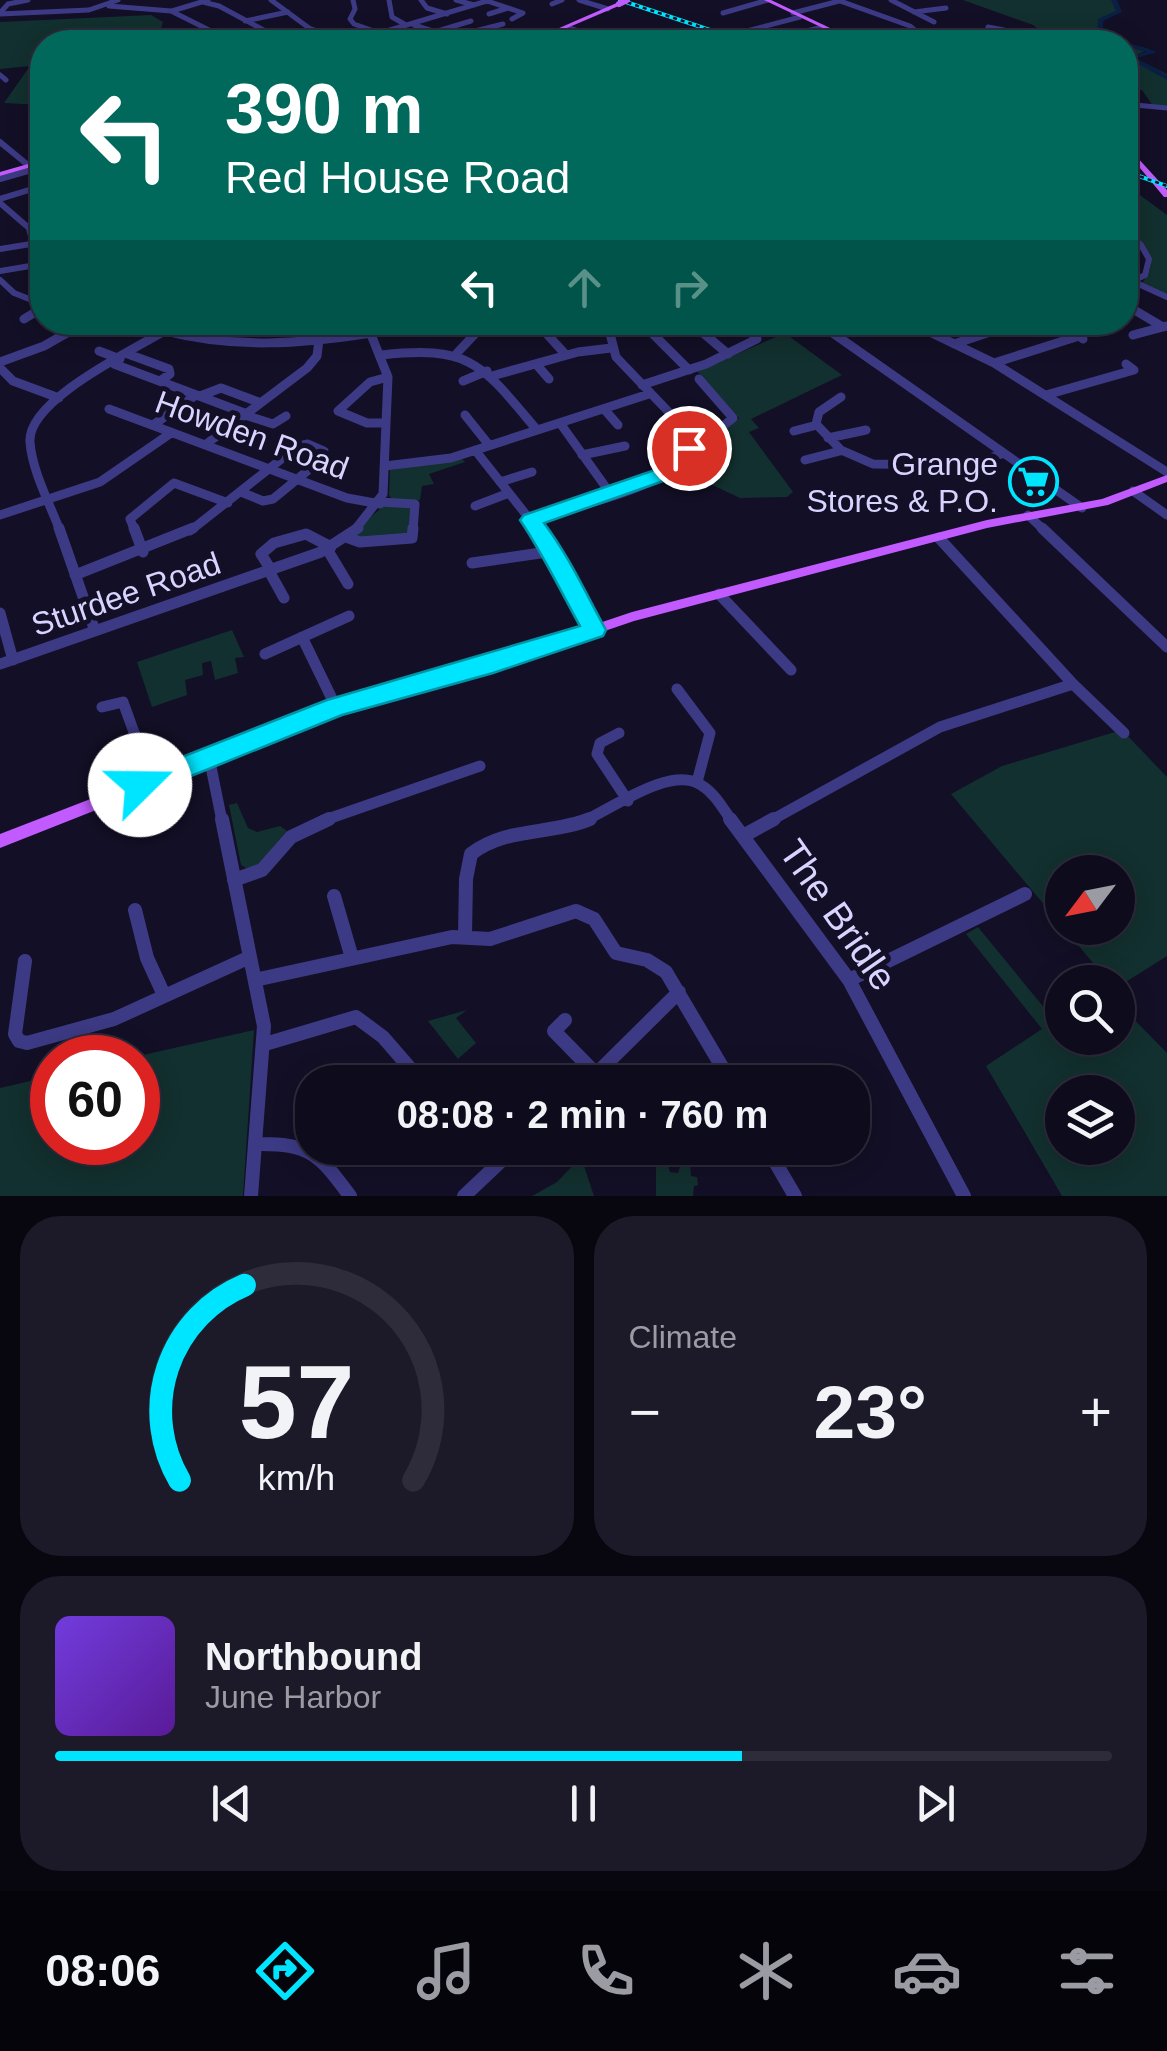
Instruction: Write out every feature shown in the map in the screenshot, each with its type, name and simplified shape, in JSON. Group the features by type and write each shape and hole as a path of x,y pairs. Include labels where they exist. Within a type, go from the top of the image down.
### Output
{"main road":[{"path":"564,30 628,0"},
{"path":"768,0 824,27 845,30"},
{"path":"1138,161 1167,195"},
{"path":"0,177 28,165"},
{"path":"0,842 336,707 493,664 719,594 1028,515 1082,508 1133,492 1167,475"}],"street":[{"path":"0,13 8,4 28,0"},
{"path":"109,6 118,0"},
{"path":"272,0 315,30"},
{"path":"353,0 352,22 372,30"},
{"path":"389,0 392,18 421,30"},
{"path":"421,0 427,8 448,14"},
{"path":"456,0 475,5"},
{"path":"391,30 489,0 527,13 512,19"},
{"path":"552,4 562,0"},
{"path":"579,0 608,9"},
{"path":"738,0 748,4"},
{"path":"723,12 768,0"},
{"path":"749,30 841,0 910,26 936,22 892,0"},
{"path":"82,10 87,1"},
{"path":"0,13 109,6 172,11 205,1 260,30"},
{"path":"492,14 509,7"},
{"path":"913,12 943,7"},
{"path":"172,11 209,30"},
{"path":"243,22 288,12"},
{"path":"442,30 468,21"},
{"path":"479,30 503,24"},
{"path":"910,26 911,30"},
{"path":"811,30 824,27"},
{"path":"570,28 576,30"},
{"path":"989,30 1004,30"},
{"path":"1138,105 1167,108"},
{"path":"3,146 28,165"},
{"path":"0,177 30,168"},
{"path":"0,202 30,192"},
{"path":"0,202 30,228"},
{"path":"1138,242 1150,259 1148,270 1138,277"},
{"path":"0,249 30,245"},
{"path":"0,271 30,266"},
{"path":"0,280 14,294 30,301"},
{"path":"1138,286 1167,297"},
{"path":"1138,311 1165,326"},
{"path":"24,319 30,315"},
{"path":"1138,334 1165,326"},
{"path":"58,398 13,382 0,365 63,335"},
{"path":"95,631 31,450 30,436 36,420 58,398 158,335"},
{"path":"199,335 229,345 319,340 337,335"},
{"path":"346,537 360,542 412,538 415,504 380,503 388,378 374,335"},
{"path":"457,353 474,335"},
{"path":"548,335 566,355"},
{"path":"531,520 673,470 686,456 688,434 610,348 608,335"},
{"path":"658,335 689,370"},
{"path":"704,335 728,354"},
{"path":"642,384 728,354 757,340 757,335"},
{"path":"834,335 1082,508"},
{"path":"936,335 994,362 1167,475"},
{"path":"954,344 981,335"},
{"path":"994,362 1079,336 1083,339"},
{"path":"205,445 312,364 319,340"},
{"path":"463,381 610,348"},
{"path":"382,356 430,350 457,353 490,373 537,430"},
{"path":"99,351 169,369 170,374 160,381"},
{"path":"121,359 160,381 246,415 273,424 286,416"},
{"path":"536,364 549,378"},
{"path":"1046,395 1133,369"},
{"path":"386,423 367,423 338,410 372,380 388,378"},
{"path":"688,434 723,426 734,418 700,379"},
{"path":"153,425 198,396 222,388 261,403"},
{"path":"385,466 440,460 649,394"},
{"path":"839,402 816,415 817,426 840,452 873,464 970,465 1004,453"},
{"name":"Howden Road","path":"110,409 346,498 380,503"},
{"path":"604,409 618,425"},
{"path":"464,415 489,445"},
{"path":"560,423 610,494"},
{"path":"794,431 817,426"},
{"path":"0,515 100,482 171,433"},
{"path":"828,438 862,433"},
{"path":"75,575 186,534 301,445 322,449 323,458 270,500 242,492"},
{"path":"582,455 622,448"},
{"path":"475,450 554,551 568,585 595,630"},
{"path":"819,471 807,459 840,452"},
{"path":"500,482 532,472"},
{"path":"143,552 130,518 168,486 181,484 228,503"},
{"path":"1133,492 1167,515"},
{"path":"475,506 509,493"},
{"name":"Sturdee Road","path":"0,664 329,548 380,503"},
{"path":"1028,515 1167,647"},
{"path":"270,570 261,554 274,543 306,534 329,548 348,584"},
{"path":"939,538 1073,684 1124,733"},
{"path":"472,563 554,551"},
{"name":"Sturdee Road","path":"270,570 284,598"},
{"path":"719,594 792,670"},
{"path":"0,613 13,660"},
{"path":"265,654 338,625 349,616"},
{"path":"302,638 336,707"},
{"path":"743,836 940,727 1073,684"},
{"path":"465,936 468,892 464,868 473,852 508,836 563,829 674,780 697,782 710,733 676,689"},
{"path":"102,707 123,702 140,750 136,772 140,785"},
{"path":"620,733 600,743 596,754 628,801"},
{"path":"209,756 265,1044 251,1196"},
{"path":"234,880 262,870 292,837 308,826 480,766"},
{"name":"The Bridle","path":"697,782 713,795 849,980 964,1196"},
{"path":"849,980 1025,894"},
{"path":"334,896 352,958"},
{"path":"136,910 144,948 164,995"},
{"path":"255,980 465,936 490,939 576,911 594,920 612,949 622,956 655,964 679,992 720,1065"},
{"path":"26,961 15,1034 19,1041 35,1042 102,1026 195,978 250,957"},
{"path":"605,1065 679,992"},
{"path":"265,1044 356,1017 383,1037 407,1065"},
{"path":"565,1020 554,1030 582,1065"},
{"path":"256,1144 296,1143 314,1151 350,1196"},
{"path":"777,1165 795,1196"},
{"path":"464,1196 494,1166"}],"green space":[{"path":"963,0 1117,0 1119,10 1100,23 1099,30 1039,30"},
{"path":"151,15 163,22 156,30 30,30 30,66 0,69 0,22"},
{"path":"1138,60 1167,74 1167,106 1153,106 1142,90 1138,90"},
{"path":"30,66 30,104 4,103"},
{"path":"1138,194 1167,215 1167,295 1142,283 1150,261 1139,243"},
{"path":"787,335 842,375 751,419 759,428 749,432 793,492 787,497 740,498 689,474 696,435 730,426 739,418 697,371"},
{"path":"461,458 465,462 429,474 434,484 422,486 420,500 394,500 389,496 390,470"},
{"path":"411,502 412,538 347,537 386,504"},
{"path":"232,630 244,657 235,658 238,673 215,680 211,661 202,663 203,675 185,680 187,695 152,707 137,662"},
{"path":"1115,732 1125,733 1167,777 1167,956 1135,976 1135,965 1095,965 1078,945 1135,945 1135,855 1045,855 1045,906 951,794 1002,766"},
{"path":"237,803 248,828 257,832 280,826 287,831 257,866 248,869 241,865 229,805"},
{"path":"978,927 1045,1009 1045,1055 1135,1055 1135,1020 1167,1053 1167,1196 1062,1196 986,1066 1042,1029 966,934"},
{"path":"467,1010 456,1018 476,1043 458,1059 428,1021"},
{"path":"254,1030 243,1196 0,1196 0,1088 30,1081 30,1165 160,1165 160,1051"},
{"path":"573,1165 584,1165 594,1196 532,1196 557,1182"},
{"path":"656,1165 668,1165 670,1172 678,1173 680,1165 690,1165 691,1176 697,1177 698,1185 694,1186 693,1196 656,1196"}],"waterway":[{"path":"1100,30 1100,20 1119,12 1114,0"},
{"path":"1138,48 1153,52 1138,56"},
{"path":"1138,62 1167,78"}],"railway":[{"path":"620,0 710,30"},
{"path":"1138,176 1167,186"}],"place":[{"name":"Grange Stores & P.O.","path":"1033,482"}],"route":[{"path":"140,785 385,690 493,664 595,630 568,585 554,551 531,520 668,473 683,460 689,448"}]}
